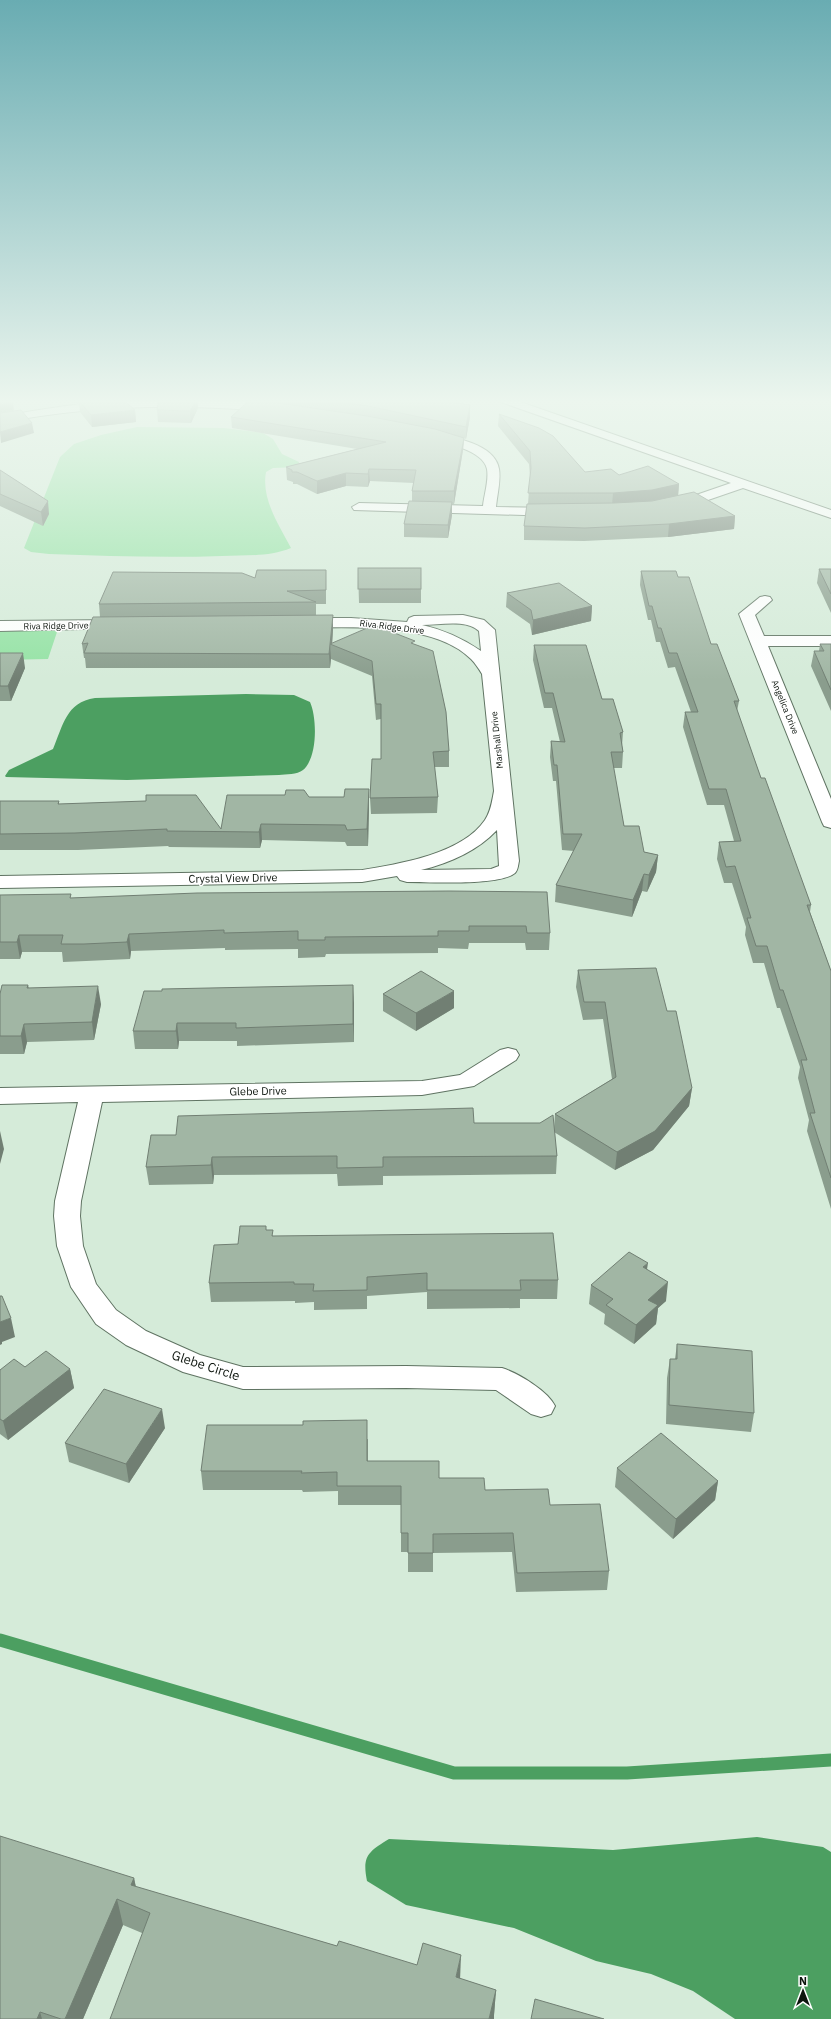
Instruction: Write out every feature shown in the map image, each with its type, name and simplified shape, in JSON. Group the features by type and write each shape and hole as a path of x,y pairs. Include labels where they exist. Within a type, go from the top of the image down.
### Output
{"street":[{"path":"489,510 491,492"},
{"path":"658,506 703,497 718,492"},
{"path":"768,492 831,514"},
{"path":"359,507 570,512"},
{"name":"Angelica Drive","path":"765,600 747,614 831,822"},
{"path":"366,622 463,620 479,623 487,630 490,674"},
{"name":"Riva Ridge Drive","path":"288,623 366,622 420,630 447,638"},
{"name":"Riva Ridge Drive","path":"0,626 138,625"},
{"name":"Marshall Drive","path":"447,638 461,644 478,656 490,674 503,791 501,806 495,819 479,836 462,848"},
{"path":"758,642 831,641"},
{"path":"343,877 494,875 508,869 509,861 503,791"},
{"name":"Crystal View Drive","path":"0,882 343,877 407,869 428,863 462,848"},
{"name":"Glebe Drive","path":"0,1096 422,1088 466,1081 508,1055"},
{"name":"Glebe Circle","path":"92,1094 68,1201 67,1216 70,1246 84,1287 106,1317 136,1338 193,1364 243,1378 502,1378 541,1406"}],"shaded area":[{"path":"46,492 266,492 276,521 291,548 274,553 257,555 179,557 49,554 31,552 24,548"},
{"path":"0,626 59,626 48,659 0,660"},
{"path":"246,694 294,695 310,702 315,727 314,747 308,764 301,772 279,775 127,780 5,776 9,770 53,749 67,716 78,704 85,700 95,698"},
{"path":"757,1837 823,1847 831,1852 831,2019 735,2019 693,1991 651,1974 596,1961 514,1928 406,1905 367,1881 365,1866 366,1860 371,1851 389,1839 613,1850"}],"building":[{"path":"0,492 34,492 48,501 41,512 0,494"},
{"path":"528,492 623,492 613,493"},
{"path":"694,492 735,516 669,524 585,528 524,526 527,504 652,501"},
{"path":"409,501 452,502 448,525 404,524"},
{"path":"358,568 421,568 421,589 358,589"},
{"path":"819,569 831,569 831,594"},
{"path":"257,570 326,570 326,590 287,591 316,602 99,604 113,572 242,573 255,578"},
{"path":"641,571 676,571 678,577 689,577 711,644 717,644 739,701 734,701 761,778 765,778 811,905 807,905 831,971 831,1178 810,1113 815,1113 801,1060 807,1060 783,990 780,990 767,946 756,946 747,918 751,918 735,866 726,867 719,842 741,841 726,789 709,789 685,712 698,712 677,653 669,653 661,628 658,628 652,606 649,606"},
{"path":"559,583 592,606 533,620 531,610 507,593"},
{"path":"333,615 329,654 84,653 88,643 82,644 93,617"},
{"path":"374,625 415,641 411,643 433,651 446,712 449,751 433,752 438,797 370,798 372,759 381,759 381,704 376,704 372,661 330,644"},
{"path":"820,644 831,644 831,690 814,651 824,651"},
{"path":"534,645 586,645 602,699 613,699 623,732 620,733 623,752 611,752 624,826 639,826 644,852 658,855 649,875 644,874 633,900 556,885 582,834 563,834 557,765 554,765 551,741 565,742 553,693 545,693"},
{"path":"0,653 23,653 8,686 0,686"},
{"path":"345,789 369,789 367,829 347,830 345,825 261,824 259,832 167,831 167,829 75,833 0,834 0,801 59,801 58,804 146,801 146,795 196,795 221,829 227,795 285,795 286,790 304,790 309,797 344,797"},
{"path":"449,891 547,892 550,933 527,933 526,926 469,926 469,931 438,931 438,936 325,937 325,940 298,940 298,931 224,933 224,930 129,934 127,942 61,944 63,935 19,935 17,942 0,942 0,895 71,894 70,898 197,893"},
{"path":"656,968 667,1011 676,1011 692,1088 655,1131 617,1152 555,1114 616,1077 605,1002 584,1002 578,970"},
{"path":"421,971 454,991 416,1013 383,994"},
{"path":"2,985 28,985 27,988 98,986 92,1022 24,1024 21,1036 0,1036 0,994"},
{"path":"353,985 353,1024 236,1028 236,1023 177,1023 176,1031 133,1031 144,991 162,991 162,989"},
{"path":"473,1108 474,1123 540,1123 553,1115 557,1156 383,1157 383,1167 337,1168 337,1156 212,1157 211,1165 146,1167 151,1135 176,1135 178,1116"},
{"path":"240,1226 266,1226 266,1230 273,1230 272,1236 553,1233 558,1280 520,1280 521,1290 427,1290 427,1273 367,1277 367,1290 313,1291 314,1284 294,1284 294,1282 209,1283 214,1245 238,1244"},
{"path":"629,1252 648,1263 643,1267 668,1282 648,1300 658,1305 636,1325 606,1305 613,1299 591,1285"},
{"path":"0,1296 2,1296 11,1318 0,1322"},
{"path":"677,1344 752,1351 754,1413 669,1405 670,1359 677,1359"},
{"path":"46,1351 70,1369 3,1421 0,1419 0,1370 14,1359 25,1367"},
{"path":"104,1389 162,1409 126,1464 65,1443"},
{"path":"367,1420 367,1461 439,1461 439,1478 484,1478 485,1490 548,1489 550,1505 600,1504 609,1571 517,1573 513,1533 433,1534 433,1553 408,1553 408,1533 401,1533 401,1486 337,1486 337,1472 301,1473 302,1471 201,1471 207,1425 303,1425 303,1421"},
{"path":"661,1433 718,1481 676,1519 617,1468"},
{"path":"0,1836 134,1878 131,1885 337,1946 339,1941 417,1965 423,1943 461,1955 456,1977 496,1990 489,2019 110,2019 150,1913 117,1899 65,2019 40,2012 37,2019 0,2019"},
{"path":"535,1999 604,2019 531,2019"}],"waterway":[{"path":"0,1640 454,1773 627,1773 831,1760"}]}
